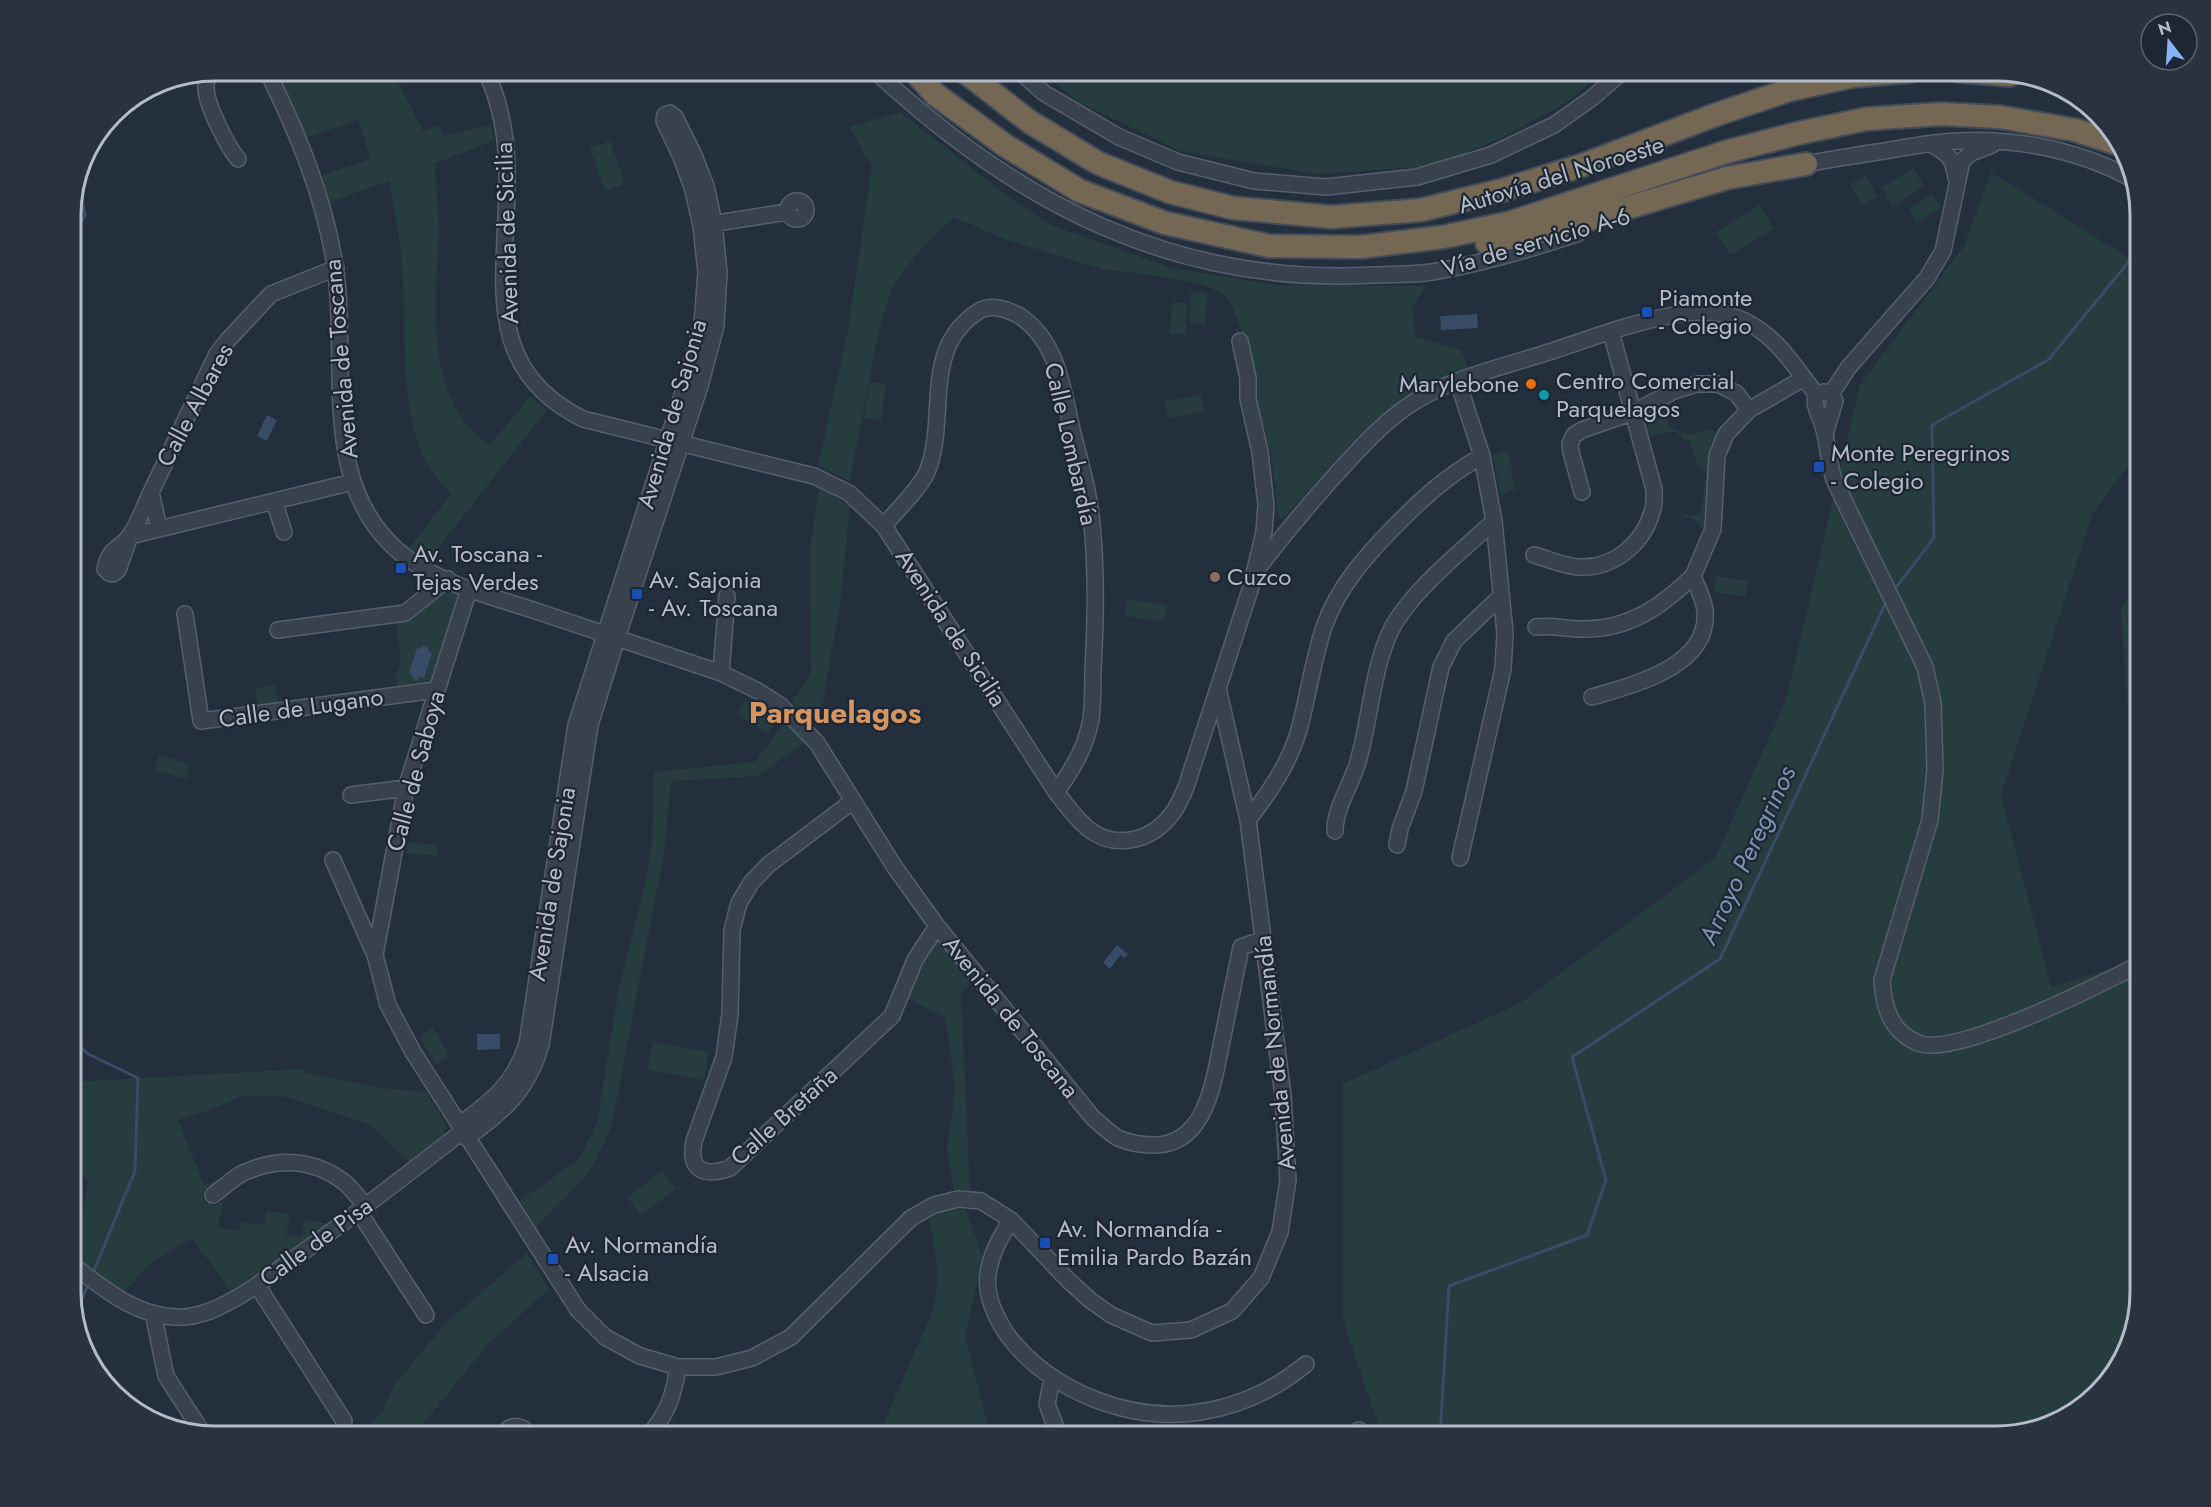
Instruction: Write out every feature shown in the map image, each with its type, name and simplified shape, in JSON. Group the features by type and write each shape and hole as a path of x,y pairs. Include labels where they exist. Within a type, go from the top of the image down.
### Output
{"highway":[{"name":"Autovía del Noroeste","path":"924,81 936,94 1006,146 1080,191 1165,224 1269,246 1361,247 1454,235 1509,223 1726,152 1866,118 1941,114 2000,117 2075,130 2106,140"},
{"name":"Autovía del Noroeste","path":"978,81 1030,122 1098,164 1170,192 1233,208 1332,217 1421,210 1503,190 1583,165 1715,115 1790,90 1830,81"},
{"path":"1269,246 1284,257 1347,261 1457,250 1563,228 1727,178 1806,164"}],"street":[{"name":"Avenida de Toscana","path":"272,81 291,119 320,195 336,268 344,443 353,482 375,528 408,559 469,589 721,673 781,706 802,726 831,764 894,866 937,926 1093,1118 1118,1138 1141,1145 1161,1145 1178,1141 1191,1131 1213,1084 1241,947 1264,939"},
{"name":"Avenida de Sicilia","path":"490,81 505,139 507,173 503,289 505,319 514,348 526,374 543,394 563,409 583,419 814,476 849,493 884,526 1056,792 1084,826 1103,837 1124,842 1143,838 1161,826 1173,814 1186,787 1255,572 1264,532 1266,505 1260,452 1248,399 1248,378 1240,341"},
{"name":"Vía de servicio A-6","path":"887,81 916,109 997,170 1070,213 1155,248 1251,271 1332,278 1431,272 1514,254 1731,184 1806,164 1930,144 1958,141 2000,142 2042,147 2096,162 2124,175"},
{"path":"1030,81 1044,93 1119,137 1178,162 1254,181 1326,187 1417,177 1491,155 1554,124 1592,98 1611,81"},
{"path":"207,82 209,102 230,149 238,159"},
{"name":"Avenida de Sajonia","path":"463,1131 508,1106 535,1065 541,1045 591,725 610,636 674,442 686,383 702,324 706,272 707,224 706,186 675,117 670,113 664,115 664,121 707,224"},
{"path":"2000,142 1971,153 1962,161 1943,251 1928,278 1848,368 1824,402 1825,434 1829,465 1834,480 1925,667 1933,703 1935,769 1930,820 1882,980 1884,1006 1897,1029 1920,1045 1952,1044 2043,1012 2130,969"},
{"path":"1930,144 1947,154 1954,163 1957,181"},
{"path":"707,224 787,212"},
{"name":"Calle Albares","path":"336,268 271,294 228,340 212,364 130,536 353,482"},
{"name":"Calle Lombardía","path":"884,526 926,475 934,447 940,371 948,343 962,323 982,309 1006,308 1030,323 1049,347 1060,377 1091,513 1096,616 1091,718 1086,742 1072,770 1056,792"},
{"path":"1255,572 1295,519 1386,423 1407,406 1432,392 1458,382 1611,332 1676,314 1703,312 1744,320 1767,334 1786,353 1824,402"},
{"path":"1534,555 1580,567 1598,565 1618,558 1634,546 1644,531 1653,510 1654,489 1611,332"},
{"path":"1536,627 1590,629 1609,628 1626,623 1664,602 1692,576 1713,529 1717,456 1726,434 1749,410 1804,378"},
{"path":"1458,382 1482,456 1494,521 1505,633 1503,669 1460,858"},
{"path":"1582,492 1570,444 1574,435 1582,430 1634,412 1674,391 1697,384 1718,384 1736,393 1749,410"},
{"path":"1248,820 1273,789 1299,732 1324,628 1339,593 1359,563 1430,491 1456,471 1482,456"},
{"name":"Calle Albares","path":"151,492 159,528"},
{"path":"274,501 285,532"},
{"path":"1264,532 1283,526 1295,519"},
{"path":"1335,831 1335,818 1359,759 1384,649 1392,629 1425,586 1494,521"},
{"path":"1592,697 1644,681 1665,671 1682,659 1698,641 1705,625 1705,609 1692,576"},
{"path":"278,630 405,613 448,579"},
{"name":"Calle de Saboya","path":"375,955 406,788 469,589"},
{"path":"721,673 727,596"},
{"path":"1397,845 1400,829 1414,791 1441,667 1454,641 1501,596"},
{"name":"Calle de Lugano","path":"185,614 201,721 436,690"},
{"name":"Avenida de Normandía","path":"463,1131 578,1310 605,1337 640,1356 678,1367 716,1367 752,1358 791,1337 911,1218 934,1205 958,1199 981,1201 1011,1221 1090,1300 1111,1315 1131,1325 1152,1333 1191,1330 1232,1311 1261,1278 1280,1232 1288,1180 1283,1096 1248,820 1218,688"},
{"path":"351,795 406,788"},
{"name":"Calle Bretaña","path":"853,801 768,865 751,883 739,903 732,930 730,1014 724,1057 694,1141 692,1153 695,1165 704,1172 716,1173 730,1168 892,1016 915,960 937,926"},
{"name":"Calle de Saboya","path":"333,860 375,955 388,1005 413,1052 463,1131"},
{"name":"Calle de Pisa","path":"81,1271 129,1305 153,1313 174,1317 194,1316 213,1310 257,1285 363,1209 463,1131"},
{"path":"213,1195 242,1173 269,1165 296,1161 324,1169 346,1184 426,1315"},
{"path":"1011,1221 994,1247 987,1275 989,1299 998,1322 1011,1340 1052,1379 1083,1394 1125,1409 1161,1414 1199,1412 1232,1405 1265,1392 1306,1364"},
{"path":"257,1285 344,1421"},
{"path":"153,1313 166,1376 197,1425"},
{"path":"657,1426 674,1390 678,1367"},
{"path":"1052,1379 1047,1404 1055,1426"}],"green space":[{"path":"281,81 397,81 424,132 438,125 444,136 491,125 494,141 435,163 439,225 436,314 439,358 452,401 463,421 490,446 530,396 547,410 428,561 409,548 452,493 433,473 414,430 406,380 401,255 389,181 330,202 322,175 371,159 358,120 307,137"},
{"path":"1052,81 1592,81 1567,102 1503,137 1436,166 1315,174 1180,151 1075,100"},
{"path":"900,112 1010,198 1051,225 1172,268 1275,285 1425,286 1412,310 1416,337 1461,350 1468,368 1414,393 1382,416 1337,459 1282,520 1278,515 1272,458 1252,384 1245,340 1230,302 1224,295 1204,285 1172,278 1102,269 1007,240 953,217 921,248 892,288 879,329 850,481 818,465 848,330 872,166 849,127"},
{"path":"610,141 625,184 605,191 590,148"},
{"path":"1913,168 1924,186 1893,206 1881,188"},
{"path":"1991,172 2130,259 2130,463 2093,513 2001,795 2051,987 2130,963 2130,1300 2123,1335 2116,1351 2097,1380 2084,1393 2055,1412 2039,1419 2013,1425 1379,1426 1343,1320 1343,1084 1522,1002 1715,858 1786,700 1860,385 1964,246"},
{"path":"1866,175 1878,196 1862,206 1850,185"},
{"path":"1932,194 1941,208 1917,222 1909,208"},
{"path":"1760,205 1774,229 1730,255 1716,232"},
{"path":"1191,292 1207,293 1205,324 1190,323"},
{"path":"1172,302 1187,303 1186,334 1170,334"},
{"path":"870,382 886,384 881,420 864,418"},
{"path":"1201,394 1204,411 1168,418 1164,402"},
{"path":"1663,403 1669,427 1689,435 1712,429 1718,437 1706,530 1698,522 1674,512 1694,515 1702,508 1706,473 1704,468 1697,464 1690,440 1685,442 1681,435 1671,431 1646,438 1644,432 1647,431 1649,421 1646,420 1654,408"},
{"path":"1508,450 1515,490 1500,494 1493,455"},
{"path":"819,488 850,506 841,597 821,713 811,724 792,703 811,673 810,549"},
{"path":"1716,576 1748,581 1745,597 1714,592"},
{"path":"452,591 458,595 458,599 431,685 398,689 395,674 401,665 396,623 412,618 447,592"},
{"path":"2130,593 2130,746 2121,609"},
{"path":"1127,599 1167,605 1164,622 1125,616"},
{"path":"275,685 278,704 258,707 255,688"},
{"path":"746,700 777,720 768,734 737,714"},
{"path":"787,721 806,741 758,776 671,781 664,853 611,1129 590,1171 536,1227 520,1201 578,1160 597,1123 619,988 644,889 652,842 654,772 754,762"},
{"path":"159,755 190,764 186,779 154,770"},
{"path":"407,842 438,845 437,856 406,853"},
{"path":"935,940 939,941 971,982 961,993 970,1190 954,1190 947,1151 955,1088 946,1018 907,998 921,963"},
{"path":"433,1028 450,1056 436,1064 419,1037"},
{"path":"653,1042 709,1052 704,1080 648,1070"},
{"path":"305,1069 305,1073 382,1088 426,1092 446,1125 444,1134 409,1162 371,1125 286,1097 243,1095 218,1107 178,1120 204,1185 214,1182 214,1185 208,1186 203,1192 204,1202 214,1206 223,1201 218,1227 239,1231 242,1222 263,1225 267,1211 290,1214 286,1234 301,1237 305,1219 328,1224 271,1265 230,1290 192,1238 153,1261 124,1292 81,1260 81,1213 89,1181 81,1175 81,1081"},
{"path":"662,1171 676,1189 641,1215 627,1197"},
{"path":"953,1209 966,1210 983,1259 965,1336 988,1426 882,1426 934,1308 937,1285 936,1263 929,1219 940,1212"},
{"path":"527,1253 549,1289 490,1342 421,1426 369,1426 383,1410 395,1384 446,1323"}],"water":[{"path":"1477,314 1478,328 1441,330 1440,316"},
{"path":"267,415 277,420 267,441 257,436"},
{"path":"422,646 427,647 432,653 424,678 421,677 416,681 409,673 417,648 420,649"},
{"path":"1117,945 1128,954 1125,958 1120,955 1110,969 1103,963"},
{"path":"477,1034 500,1034 500,1049 477,1050"}],"waterway":[{"path":"81,221 85,216 82,199"},
{"name":"Arroyo Peregrinos","path":"1894,590 1934,538 1932,425 2048,360 2130,260"},
{"name":"Arroyo Peregrinos","path":"1441,1426 1449,1286 1587,1235 1606,1180 1572,1057 1720,959 1887,600"},
{"path":"81,1047 88,1054 138,1078 135,1171 93,1273"},
{"path":"81,1301 88,1285"}],"place":[{"name":"Piamonte - Colegio","path":"1647,312"},
{"name":"Marylebone","path":"1531,384"},
{"name":"Centro Comercial Parquelagos","path":"1544,395"},
{"name":"Monte Peregrinos - Colegio","path":"1819,467"},
{"name":"Av. Toscana - Tejas Verdes","path":"401,568"},
{"name":"Cuzco","path":"1215,577"},
{"name":"Av. Sajonia - Av. Toscana","path":"637,594"},
{"name":"Av. Normandía - Emilia Pardo Bazán","path":"1045,1243"},
{"name":"Av. Normandía - Alsacia","path":"553,1259"}],"district":[{"name":"Parquelagos","path":"835,713"}]}
